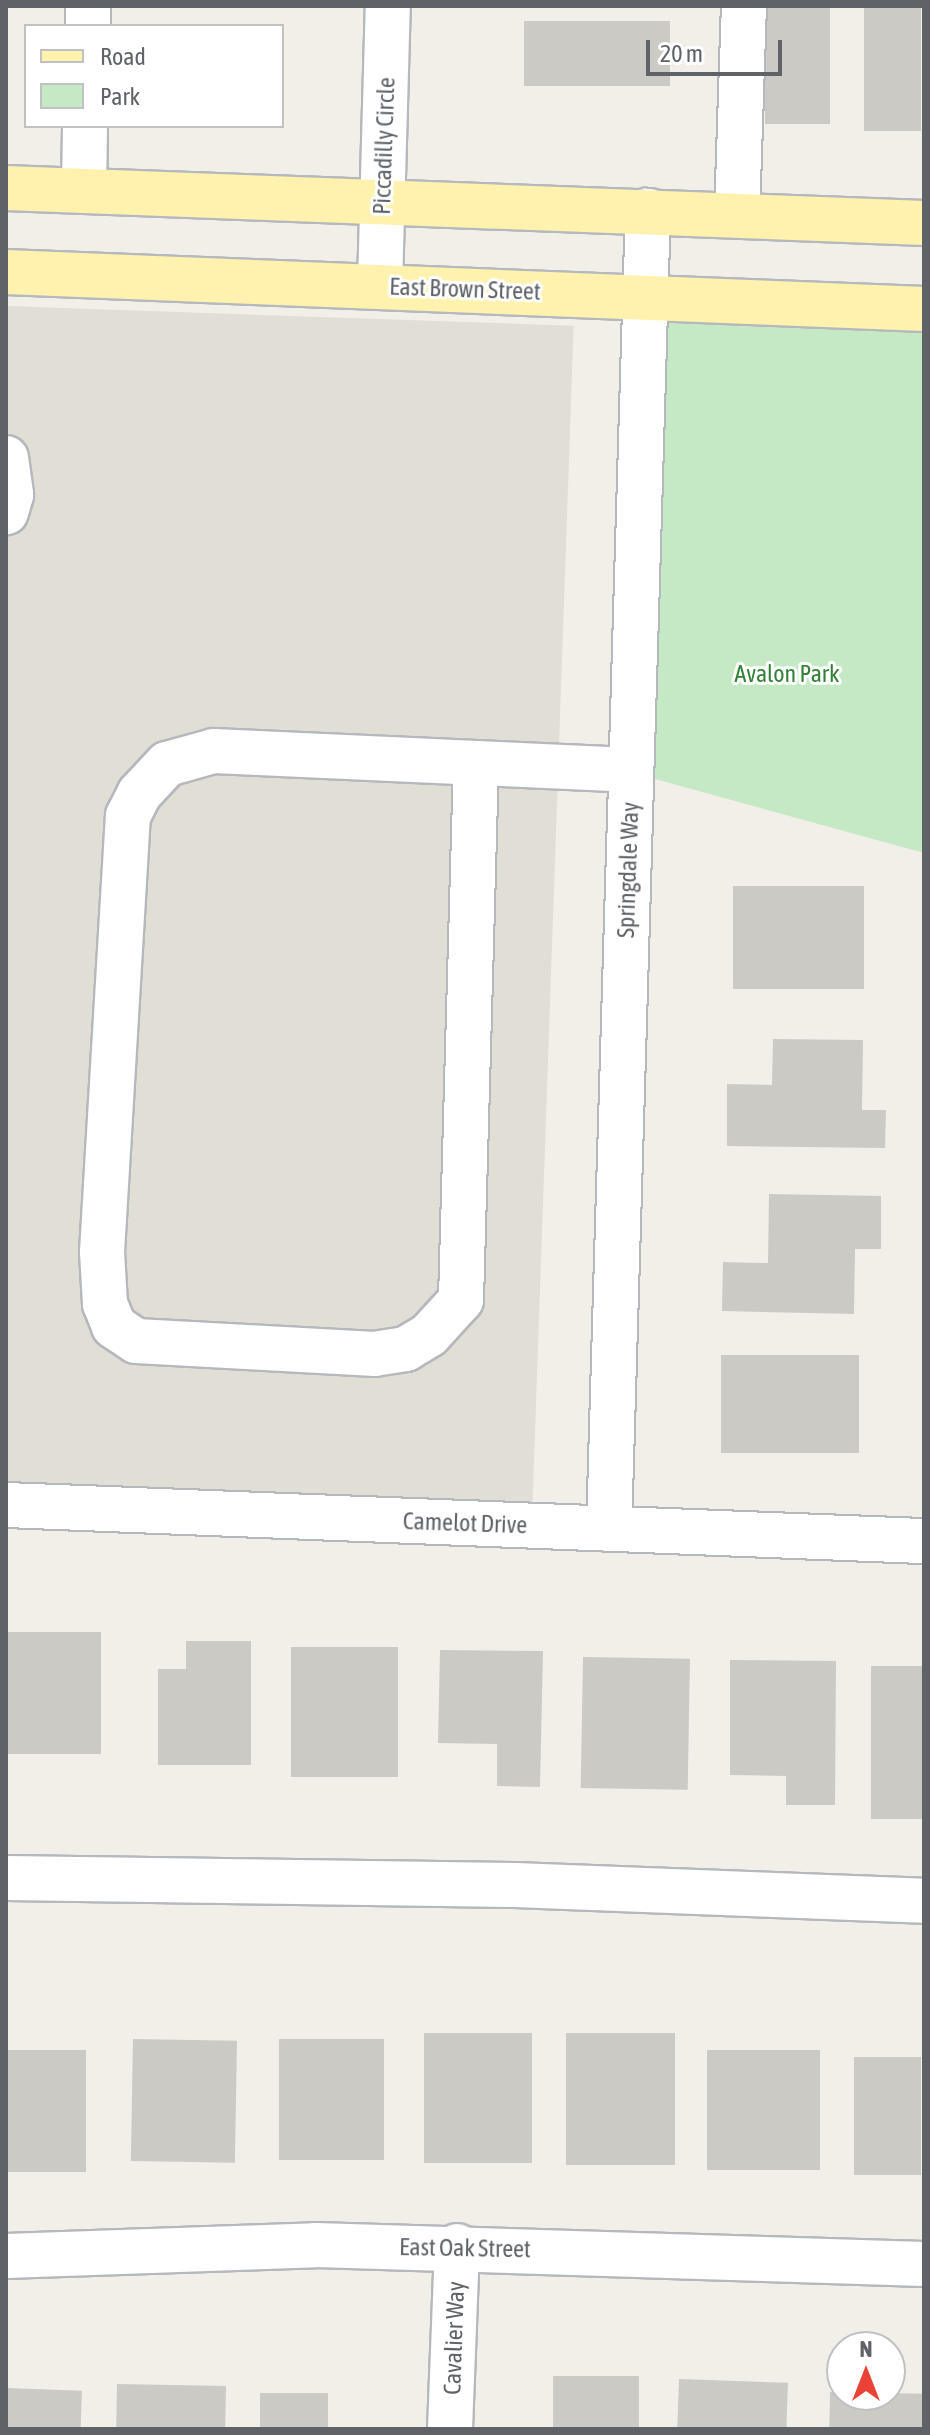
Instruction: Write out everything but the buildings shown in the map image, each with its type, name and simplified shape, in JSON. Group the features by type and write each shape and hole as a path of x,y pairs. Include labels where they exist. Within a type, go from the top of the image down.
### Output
{"main road":[{"path":"6,188 924,223"},
{"name":"East Brown Street","path":"6,272 644,295 924,309"}],"street":[{"name":"Piccadilly Circle","path":"380,285 388,6"},
{"path":"737,215 744,6"},
{"path":"84,191 85,128"},
{"name":"Springdale Way","path":"609,1529 648,211"},
{"path":"6,458 11,495 6,512"},
{"path":"476,763 461,1300 429,1335 406,1349 375,1354 136,1341 114,1326 105,1304 102,1252 128,816 139,794 167,764 214,751 630,770"},
{"name":"Camelot Drive","path":"6,1505 924,1541"},
{"path":"6,1878 515,1885 924,1901"},
{"name":"East Oak Street","path":"6,2256 316,2245 457,2246 924,2264"},
{"name":"Cavalier Way","path":"450,2429 457,2246"}],"shaded area":[{"path":"6,306 574,326 532,1512 6,1494"}],"green space":[{"name":"Avalon Park","path":"662,311 924,325 924,853 648,777"}]}
